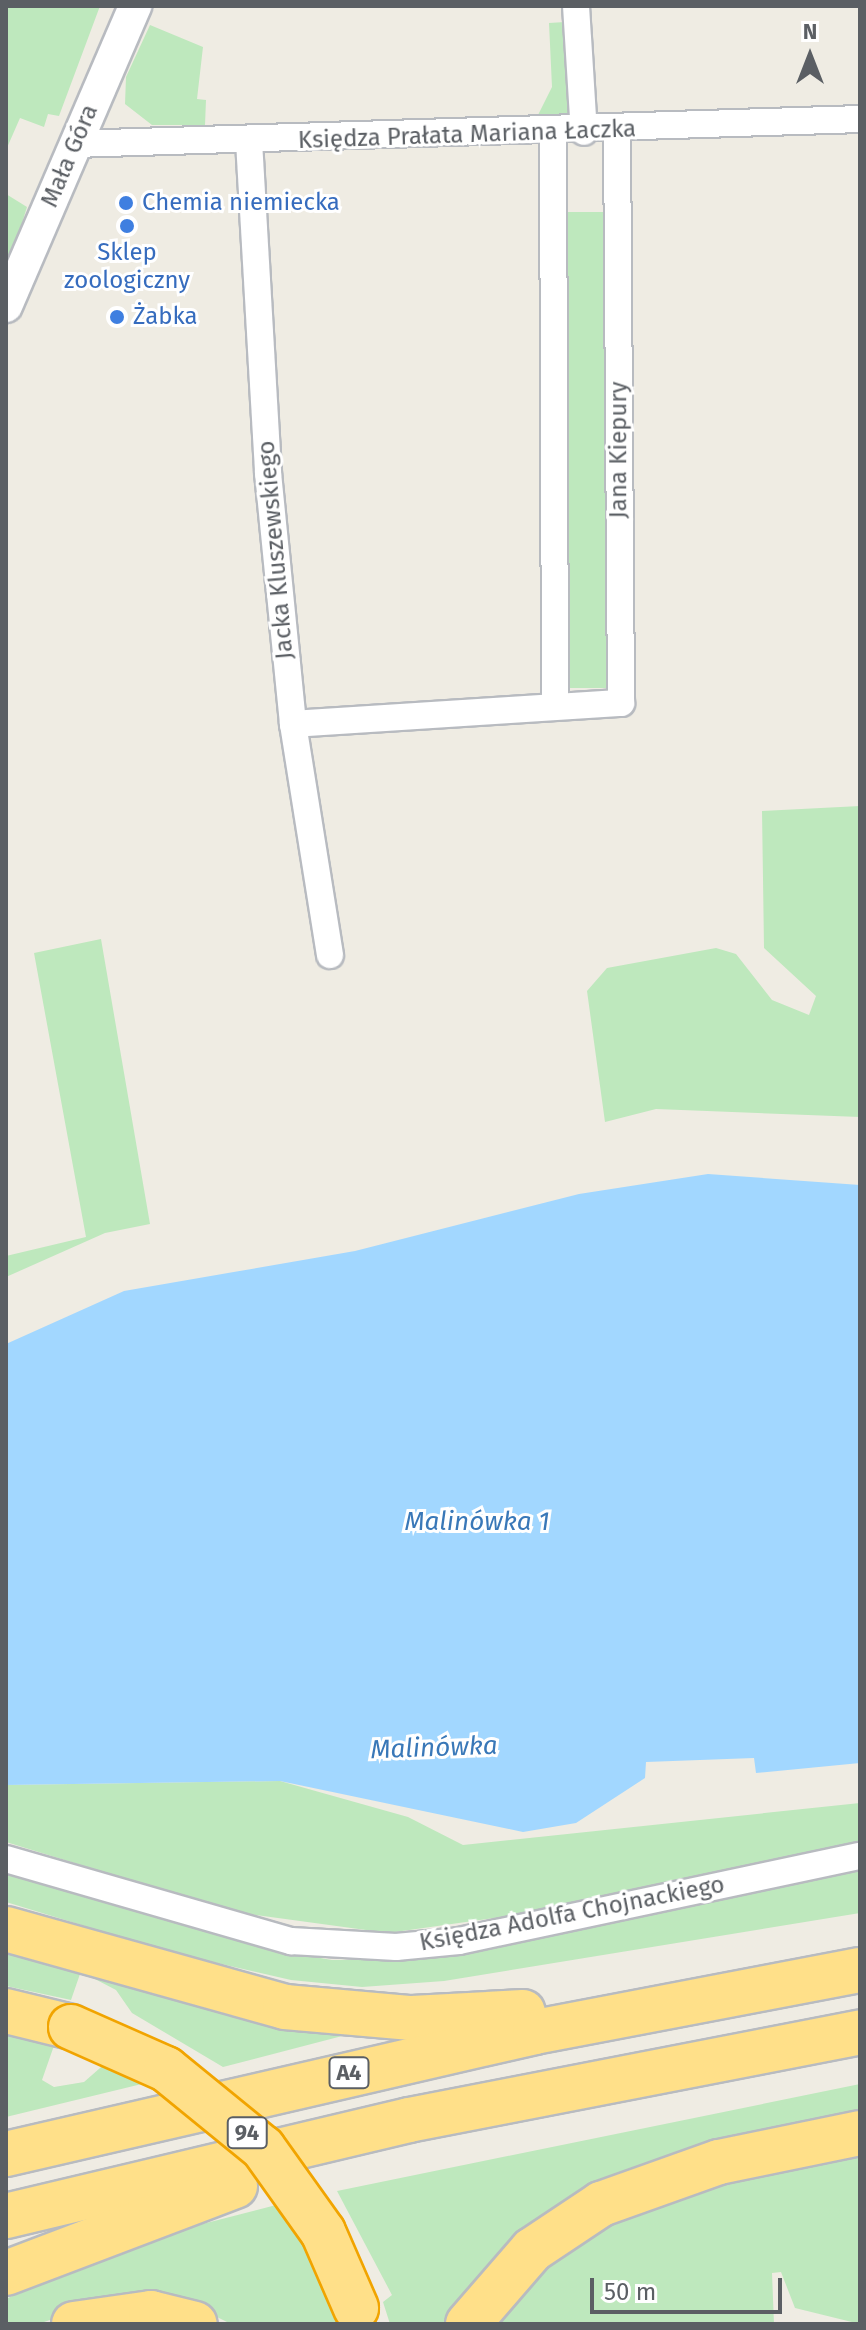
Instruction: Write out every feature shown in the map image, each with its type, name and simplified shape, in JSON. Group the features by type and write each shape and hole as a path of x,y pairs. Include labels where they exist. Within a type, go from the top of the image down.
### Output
{"highway":[{"path":"6,1929 218,1990 342,2015 412,2018 693,2001"},
{"name":"A4","path":"6,2154 693,2001 860,1970"},
{"name":"94","path":"6,2011 71,2027 166,2069 263,2148 323,2232 359,2316"},
{"path":"6,2216 409,2120 860,2032"},
{"path":"6,2273 409,2120"},
{"path":"468,2324 532,2250 601,2204 719,2162 860,2133"},
{"path":"74,2324 151,2313 195,2324"}],"street":[{"name":"Mała Góra","path":"6,306 135,6"},
{"path":"576,6 584,132"},
{"name":"Księdza Prałata Mariana Łaczka","path":"74,144 617,131 860,119"},
{"name":"Jana Kiepury","path":"293,724 448,710 621,703 617,131"},
{"path":"553,133 555,704"},
{"name":"Jacka Kluszewskiego","path":"249,141 268,473 293,724 330,955"},
{"name":"Księdza Adolfa Chojnackiego","path":"6,1859 291,1941 396,1947 459,1941 860,1856"}],"green space":[{"path":"6,6 100,6 59,116 48,114 44,127 20,118 6,150"},
{"path":"565,22 569,114 536,119 552,87 549,23"},
{"path":"150,25 203,47 197,99 206,100 205,125 152,125 125,104 126,77"},
{"path":"6,194 27,207 6,275"},
{"path":"563,212 607,212 607,688 563,688"},
{"path":"860,806 860,1117 656,1109 605,1122 587,991 607,968 716,948 736,954 772,1000 809,1015 816,996 764,948 762,811"},
{"path":"101,939 150,1224 105,1233 6,1277 6,1256 86,1237 34,953"},
{"path":"280,1781 408,1817 463,1845 860,1803 860,1841 536,1912 388,1933 234,1912 6,1842 6,1785"},
{"path":"6,1871 263,1948 332,1960 405,1959 860,1871 860,1913 444,1981 362,1987 291,1980 170,1952 6,1902"},
{"path":"6,1950 243,2018 346,2035 223,2067 132,2013 116,1990 93,1978 80,1974 71,2000 6,1986"},
{"path":"6,2024 57,2037 42,2080 54,2087 84,2082 108,2061 150,2082 6,2117"},
{"path":"860,2084 860,2117 510,2245 446,2324 390,2324 383,2302 392,2295 337,2191"},
{"path":"860,2146 860,2324 795,2308 781,2272 772,2273 774,2324 495,2324 549,2257 642,2200"},
{"path":"280,2204 350,2324 231,2324 211,2314 83,2309 38,2324 6,2324 6,2299 51,2278 183,2229"}],"water":[{"name":"Malinówka 1","path":"708,1174 860,1185 860,1763 756,1773 754,1758 646,1762 645,1778 576,1823 523,1832 280,1781 6,1785 6,1344 124,1291 355,1251 579,1194"}],"place":[{"name":"Chemia niemiecka","path":"126,203"},
{"name":"Sklep zoologiczny","path":"127,226"},
{"name":"Żabka","path":"117,317"}],"water label":[{"name":"Malinówka","path":"434,1748"}]}
